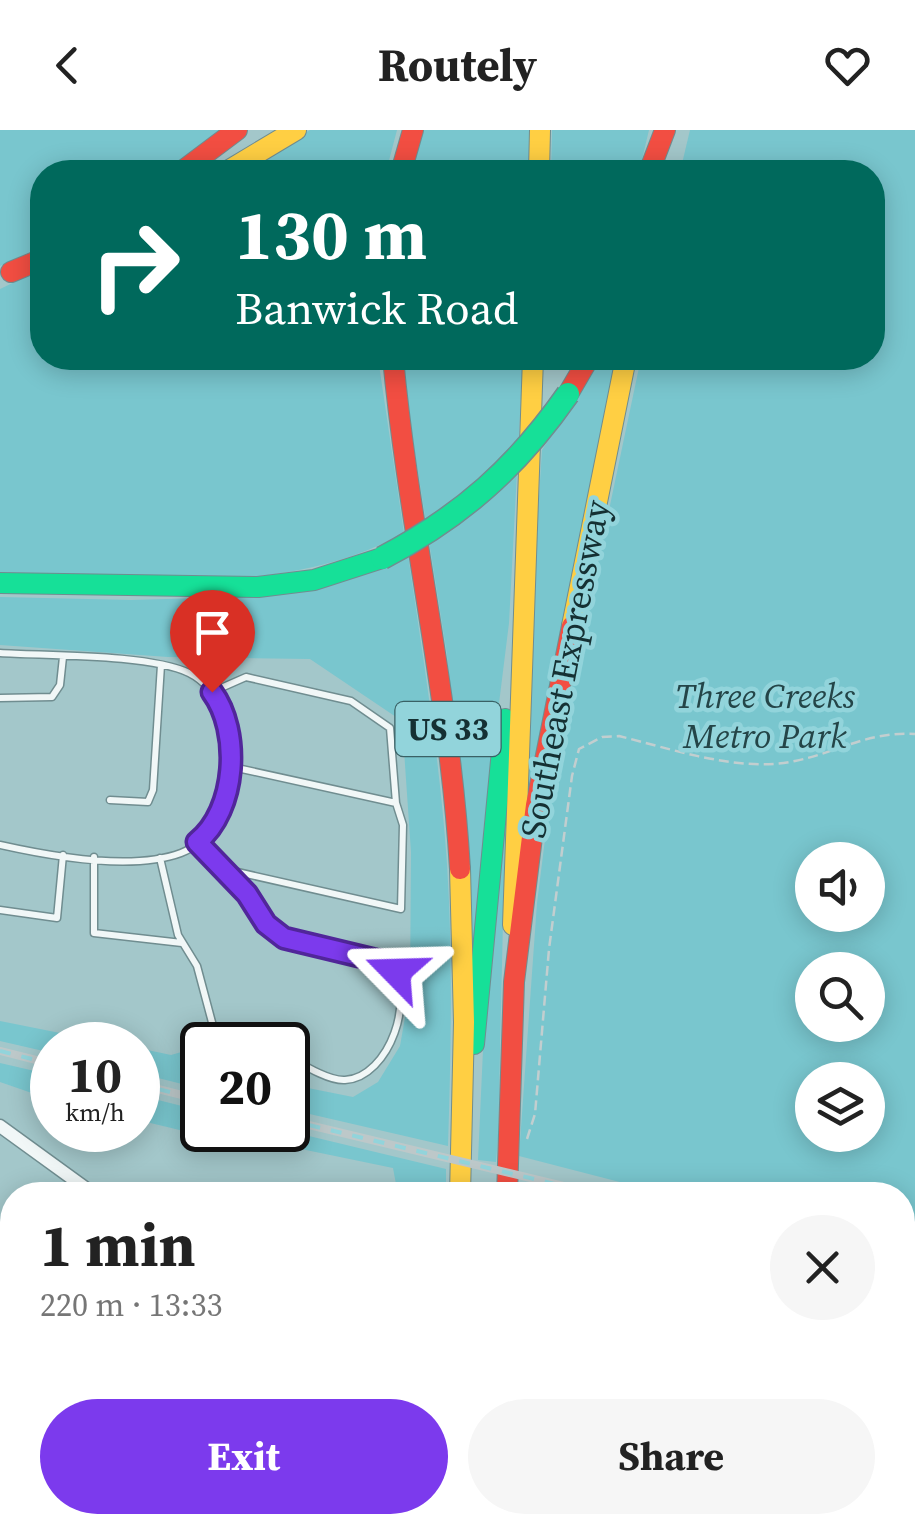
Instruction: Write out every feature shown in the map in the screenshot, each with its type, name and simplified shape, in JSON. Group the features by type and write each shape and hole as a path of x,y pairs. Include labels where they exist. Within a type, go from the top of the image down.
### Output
{"main road":[{"path":"197,160 237,130"},
{"path":"246,160 296,130"},
{"path":"405,160 413,130"},
{"path":"539,160 540,130"},
{"path":"654,160 668,130"},
{"path":"665,160 668,130"},
{"path":"5,275 30,263"},
{"name":"US 33","path":"395,370 436,638 457,819 465,1105 461,1182"},
{"path":"514,982 513,876 532,370"},
{"path":"0,583 258,587 314,580 382,558 471,508 526,452 582,370"},
{"name":"Southeast Expressway","path":"514,982 546,747 624,370"},
{"path":"465,1105 499,769 522,608"},
{"name":"US 33","path":"506,1182 514,982"}],"street":[{"path":"0,1126 78,1182"}],"lane":[{"path":"0,652 161,664 190,674 212,692 226,715 228,766 219,815 197,842 183,852 142,862 0,844"},
{"path":"0,698 52,697 60,685 63,657"},
{"path":"110,800 148,802 153,790 161,664"},
{"path":"212,692 246,676 352,701 390,728 396,803 403,825 402,909 223,868"},
{"path":"228,766 396,803"},
{"path":"197,842 223,868 266,924 284,938 388,963 396,972 402,990 395,1040 363,1077 340,1080 310,1066"},
{"path":"0,910 58,918 63,855"},
{"path":"94,858 94,933 183,943"},
{"path":"160,858 167,898 183,943 197,966 212,1022"}],"path":[{"path":"525,1145 535,1114 548,949 572,776 580,749 602,737 619,736 743,761 794,762 884,732 915,734"}],"green space":[{"path":"0,130 226,130 187,160 30,160 30,252 0,266"},
{"path":"310,130 397,130 389,160 262,160"},
{"path":"420,130 530,130 529,160 413,160"},
{"path":"552,130 649,130 642,160 551,160"},
{"name":"Three Creeks Metro Park","path":"690,130 915,130 915,1182 620,1182 519,1156 537,903 553,776 638,370 885,370 885,160 683,160"},
{"path":"30,275 30,370 380,370 404,533 357,554 308,568 257,576 154,580 0,576 0,289"},
{"path":"402,370 522,370 509,623 484,824 476,944 472,944 447,655"},
{"path":"592,370 614,370 524,827 524,733 542,450"},
{"path":"408,555 436,748 447,864 451,1005 448,1146 310,1114 310,1088 353,1097 378,1082 400,1046 410,989 411,852 402,721 310,659 168,657 0,645 0,597 131,600 271,596"},
{"path":"506,791 496,1162 478,1160 489,918"},
{"path":"0,1021 30,1027 30,1048 0,1041"},
{"path":"180,1052 180,1084 160,1078 160,1053"},
{"path":"0,1063 30,1070 30,1092 0,1082"},
{"path":"160,1100 180,1106 180,1130 160,1125"},
{"path":"310,1136 446,1169 446,1182 396,1182 393,1168 310,1151"}],"railway":[{"path":"0,1051 30,1058"},
{"path":"160,1090 180,1094"},
{"path":"310,1125 547,1182"}],"traffic: fast":[{"path":"382,558 437,525 486,488 529,445 568,394"},
{"path":"0,583 258,587 314,580 382,558"},
{"path":"474,1044 505,719"}],"traffic: slow":[{"path":"246,160 296,130"},
{"path":"539,160 540,130"},
{"path":"513,925 533,370"},
{"path":"572,626 624,370"},
{"path":"460,869 464,1022 460,1182"}],"traffic: jam":[{"path":"197,160 237,130"},
{"path":"404,160 413,130"},
{"path":"654,160 665,130"},
{"path":"11,272 30,264"},
{"path":"394,370 448,741 460,869"},
{"path":"568,394 582,370"},
{"path":"507,1182 514,982 536,805 572,626"}],"route":[{"path":"212,692 226,715 230,740 227,789 219,815 197,842 247,894 266,924 284,938 388,963 396,972"}]}
